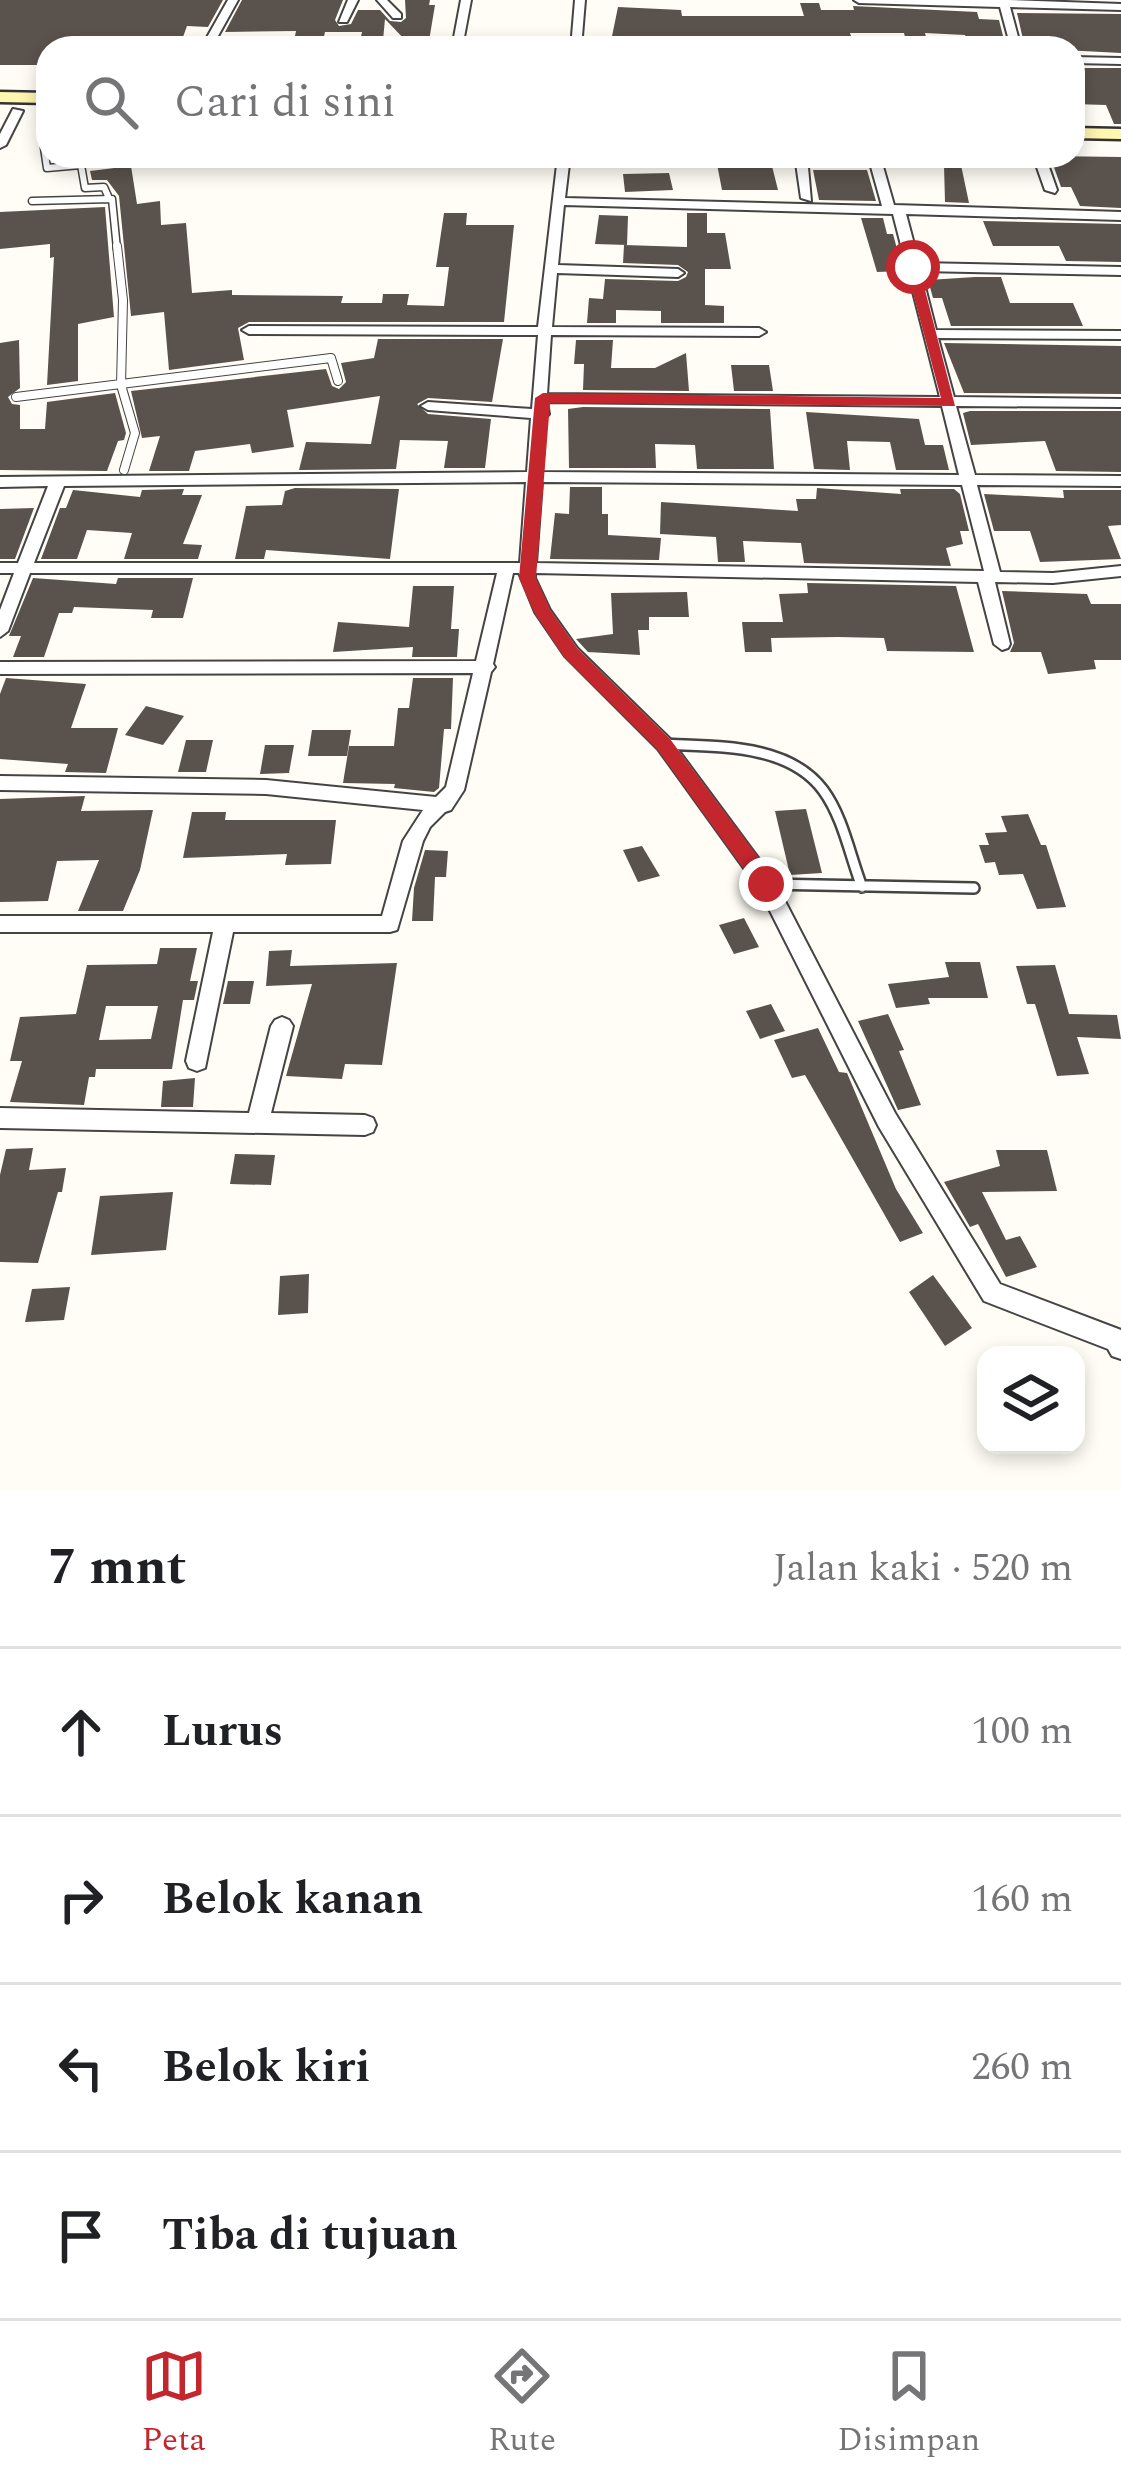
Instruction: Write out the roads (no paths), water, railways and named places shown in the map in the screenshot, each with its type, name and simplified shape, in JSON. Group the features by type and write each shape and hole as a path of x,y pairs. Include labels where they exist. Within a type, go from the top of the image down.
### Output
{"street":[{"path":"213,36 233,0"},
{"path":"343,20 353,0"},
{"path":"382,0 397,16"},
{"path":"459,36 466,0"},
{"path":"577,36 580,0"},
{"path":"859,0 1121,7"},
{"path":"1004,2 1013,36"},
{"path":"1085,60 1121,61"},
{"path":"0,97 36,98"},
{"path":"0,146 8,111"},
{"path":"1085,118 1121,119"},
{"path":"1085,133 1121,134"},
{"path":"0,924 390,924 413,841 454,790 538,477 550,269 564,168"},
{"path":"803,168 807,198"},
{"path":"879,168 913,267 950,402 1002,644"},
{"path":"1043,168 1051,190"},
{"path":"560,201 1121,216"},
{"path":"913,267 1121,271"},
{"path":"550,269 678,273"},
{"path":"249,330 759,332"},
{"path":"930,334 1121,335"},
{"path":"428,406 1121,403"},
{"path":"0,482 538,477 1121,481"},
{"path":"0,632 58,481"},
{"path":"0,568 517,568 1054,578 1121,572"},
{"path":"517,568 571,652 664,744 766,884 887,1120 992,1293 1057,1315 1121,1347"},
{"path":"0,668 486,667"},
{"path":"0,783 266,787 443,805"},
{"path":"197,1061 225,924"},
{"path":"257,1124 282,1027"},
{"path":"0,1118 365,1125"}],"lane":[{"path":"81,168 85,188 104,187 112,199 123,300 122,385 135,433 124,470"},
{"path":"32,201 108,196"},
{"path":"16,397 331,358 338,380"},
{"path":"664,744 753,752 802,769 823,791 862,887"},
{"path":"766,884 974,888"}]}
